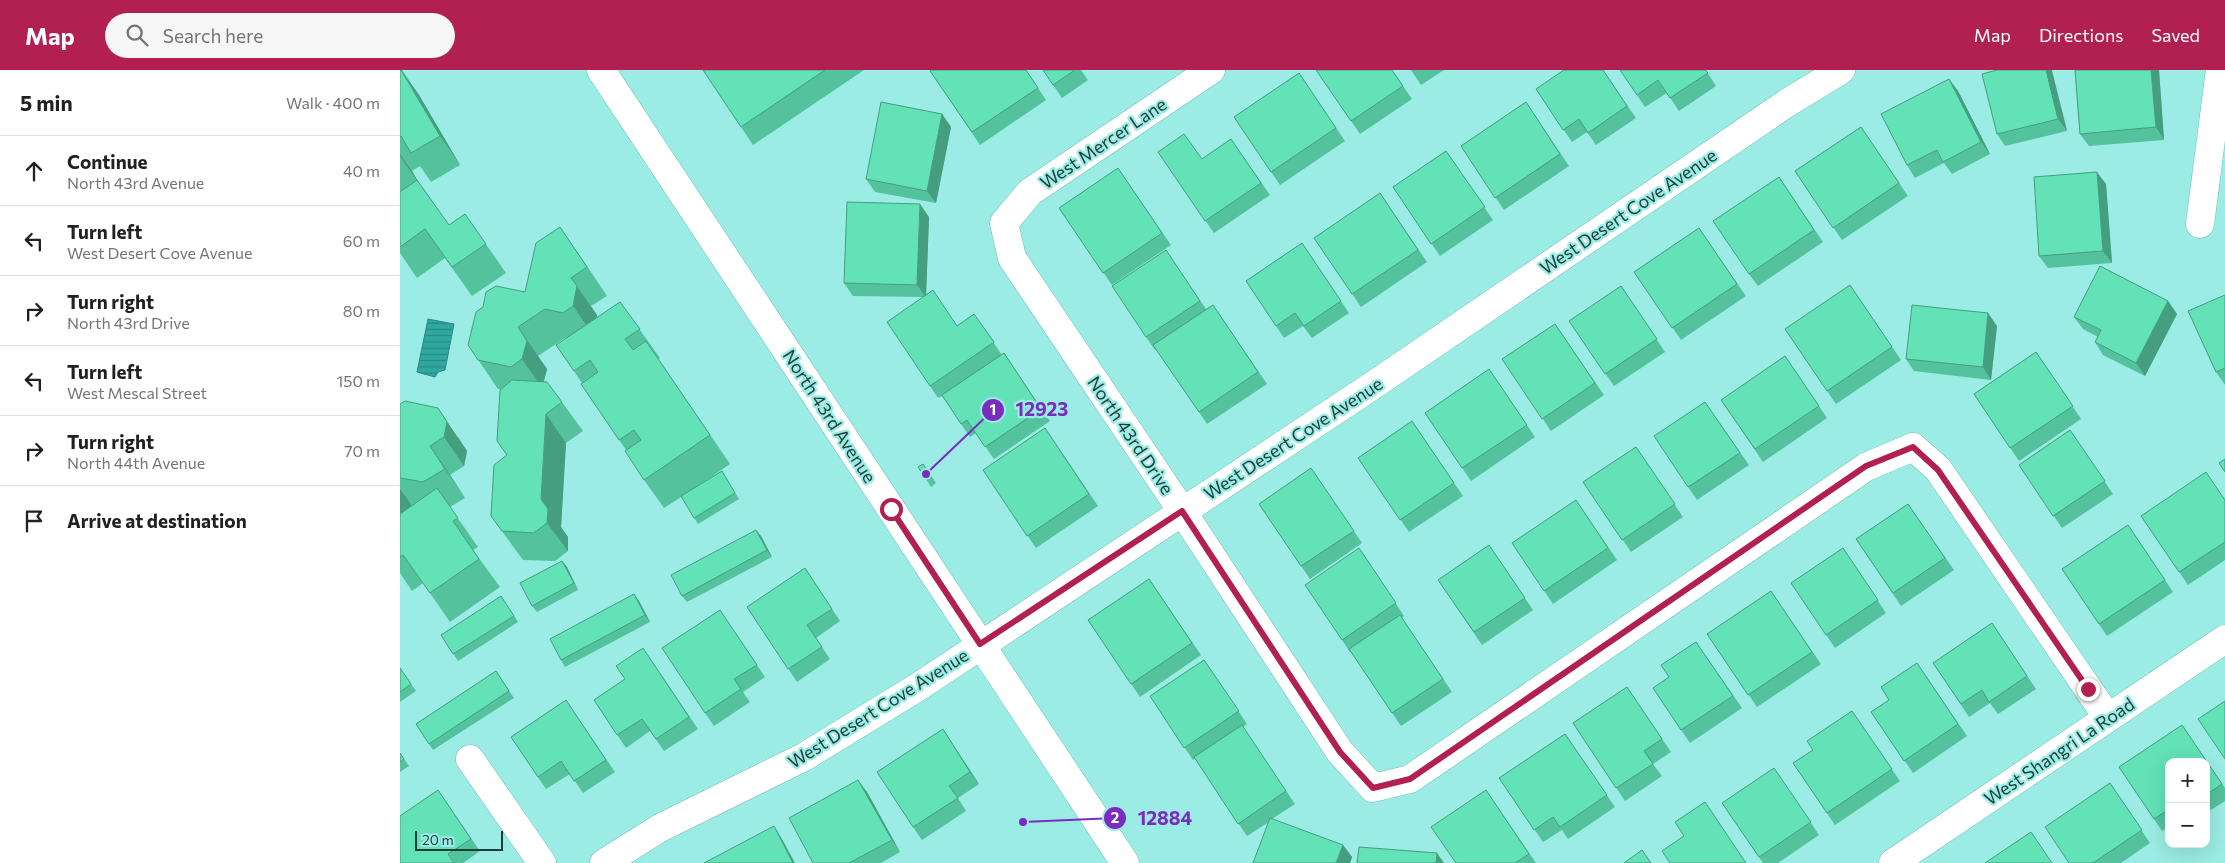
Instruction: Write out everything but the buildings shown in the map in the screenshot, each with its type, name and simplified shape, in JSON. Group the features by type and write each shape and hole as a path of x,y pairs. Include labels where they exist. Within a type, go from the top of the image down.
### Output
{"street":[{"name":"North 43rd Avenue","path":"601,70 1125,863"},
{"name":"West Mercer Lane","path":"1004,224 1030,192 1211,70"},
{"name":"West Desert Cove Avenue","path":"604,863 660,828 804,756 918,687 980,644 1372,386 1787,103 1841,70"},
{"path":"2200,224 2220,70"},
{"name":"North 43rd Drive","path":"1004,224 1012,258 1182,511 1340,752 1373,788 1410,779 1866,466 1913,447 1938,470 2108,718"},
{"name":"West Shangri La Road","path":"1894,863 2225,639"},
{"path":"470,759 542,863"}],"water":[{"path":"428,319 454,324 445,370 438,372 435,377 417,372"}],"place":[{"name":"12923","path":"926,474"},
{"name":"12884","path":"1023,822"}],"route":[{"path":"891,509 980,644 1182,511 1340,752 1373,788 1410,779 1866,466 1913,447 1938,470 2088,689"}]}
